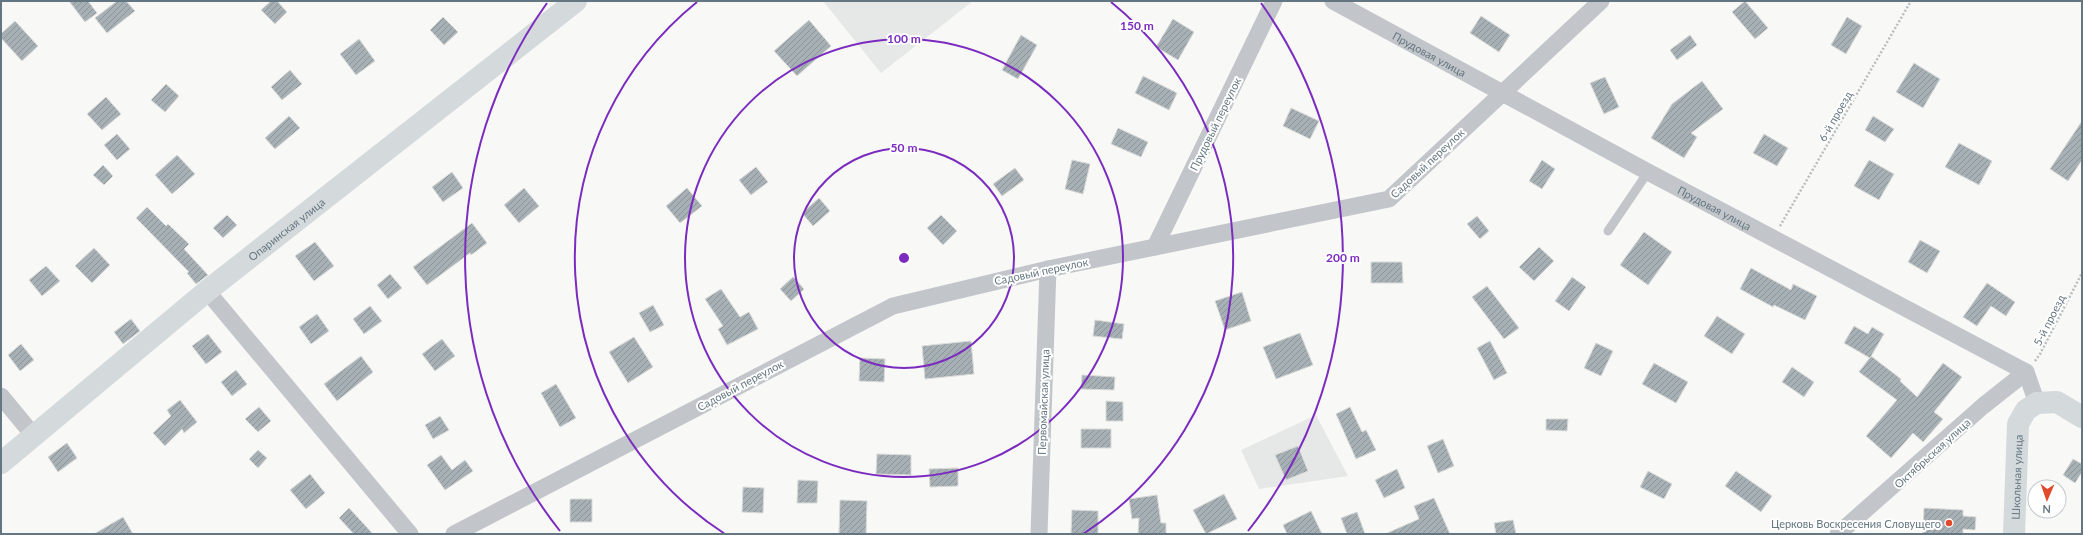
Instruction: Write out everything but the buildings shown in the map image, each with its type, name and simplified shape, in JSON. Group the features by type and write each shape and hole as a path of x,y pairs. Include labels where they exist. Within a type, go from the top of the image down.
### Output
{"main road":[{"name":"Опаринская улица","path":"1,463 207,291 576,1"},
{"path":"2036,403 2057,402 2082,417"},
{"name":"Школьная улица","path":"2014,534 2018,424 2026,410 2036,403"}],"street":[{"name":"Прудовый переулок","path":"1155,247 1274,1"},
{"name":"Прудовая улица","path":"1333,1 1773,239 2026,372"},
{"name":"Садовый переулок","path":"454,534 893,306 1048,269 1389,199 1601,1"},
{"name":"Первомайская улица","path":"1039,534 1048,269"},
{"path":"207,291 410,534"},
{"path":"2026,372 2036,403"},
{"name":"Октябрьская улица","path":"1838,534 1983,406 2026,372"},
{"path":"1,396 34,436"}],"lane":[{"path":"1608,231 1648,172"}],"path":[{"name":"6-й проезд","path":"1773,239 1910,1"},
{"name":"5-й проезд","path":"2026,372 2040,354 2082,273"}],"shaded area":[{"path":"823,1 973,1 881,73"},
{"path":"1316,415 1348,476 1259,489 1241,450"}],"place":[{"name":"Церковь Воскресения Словущего","path":"1949,523"}]}
